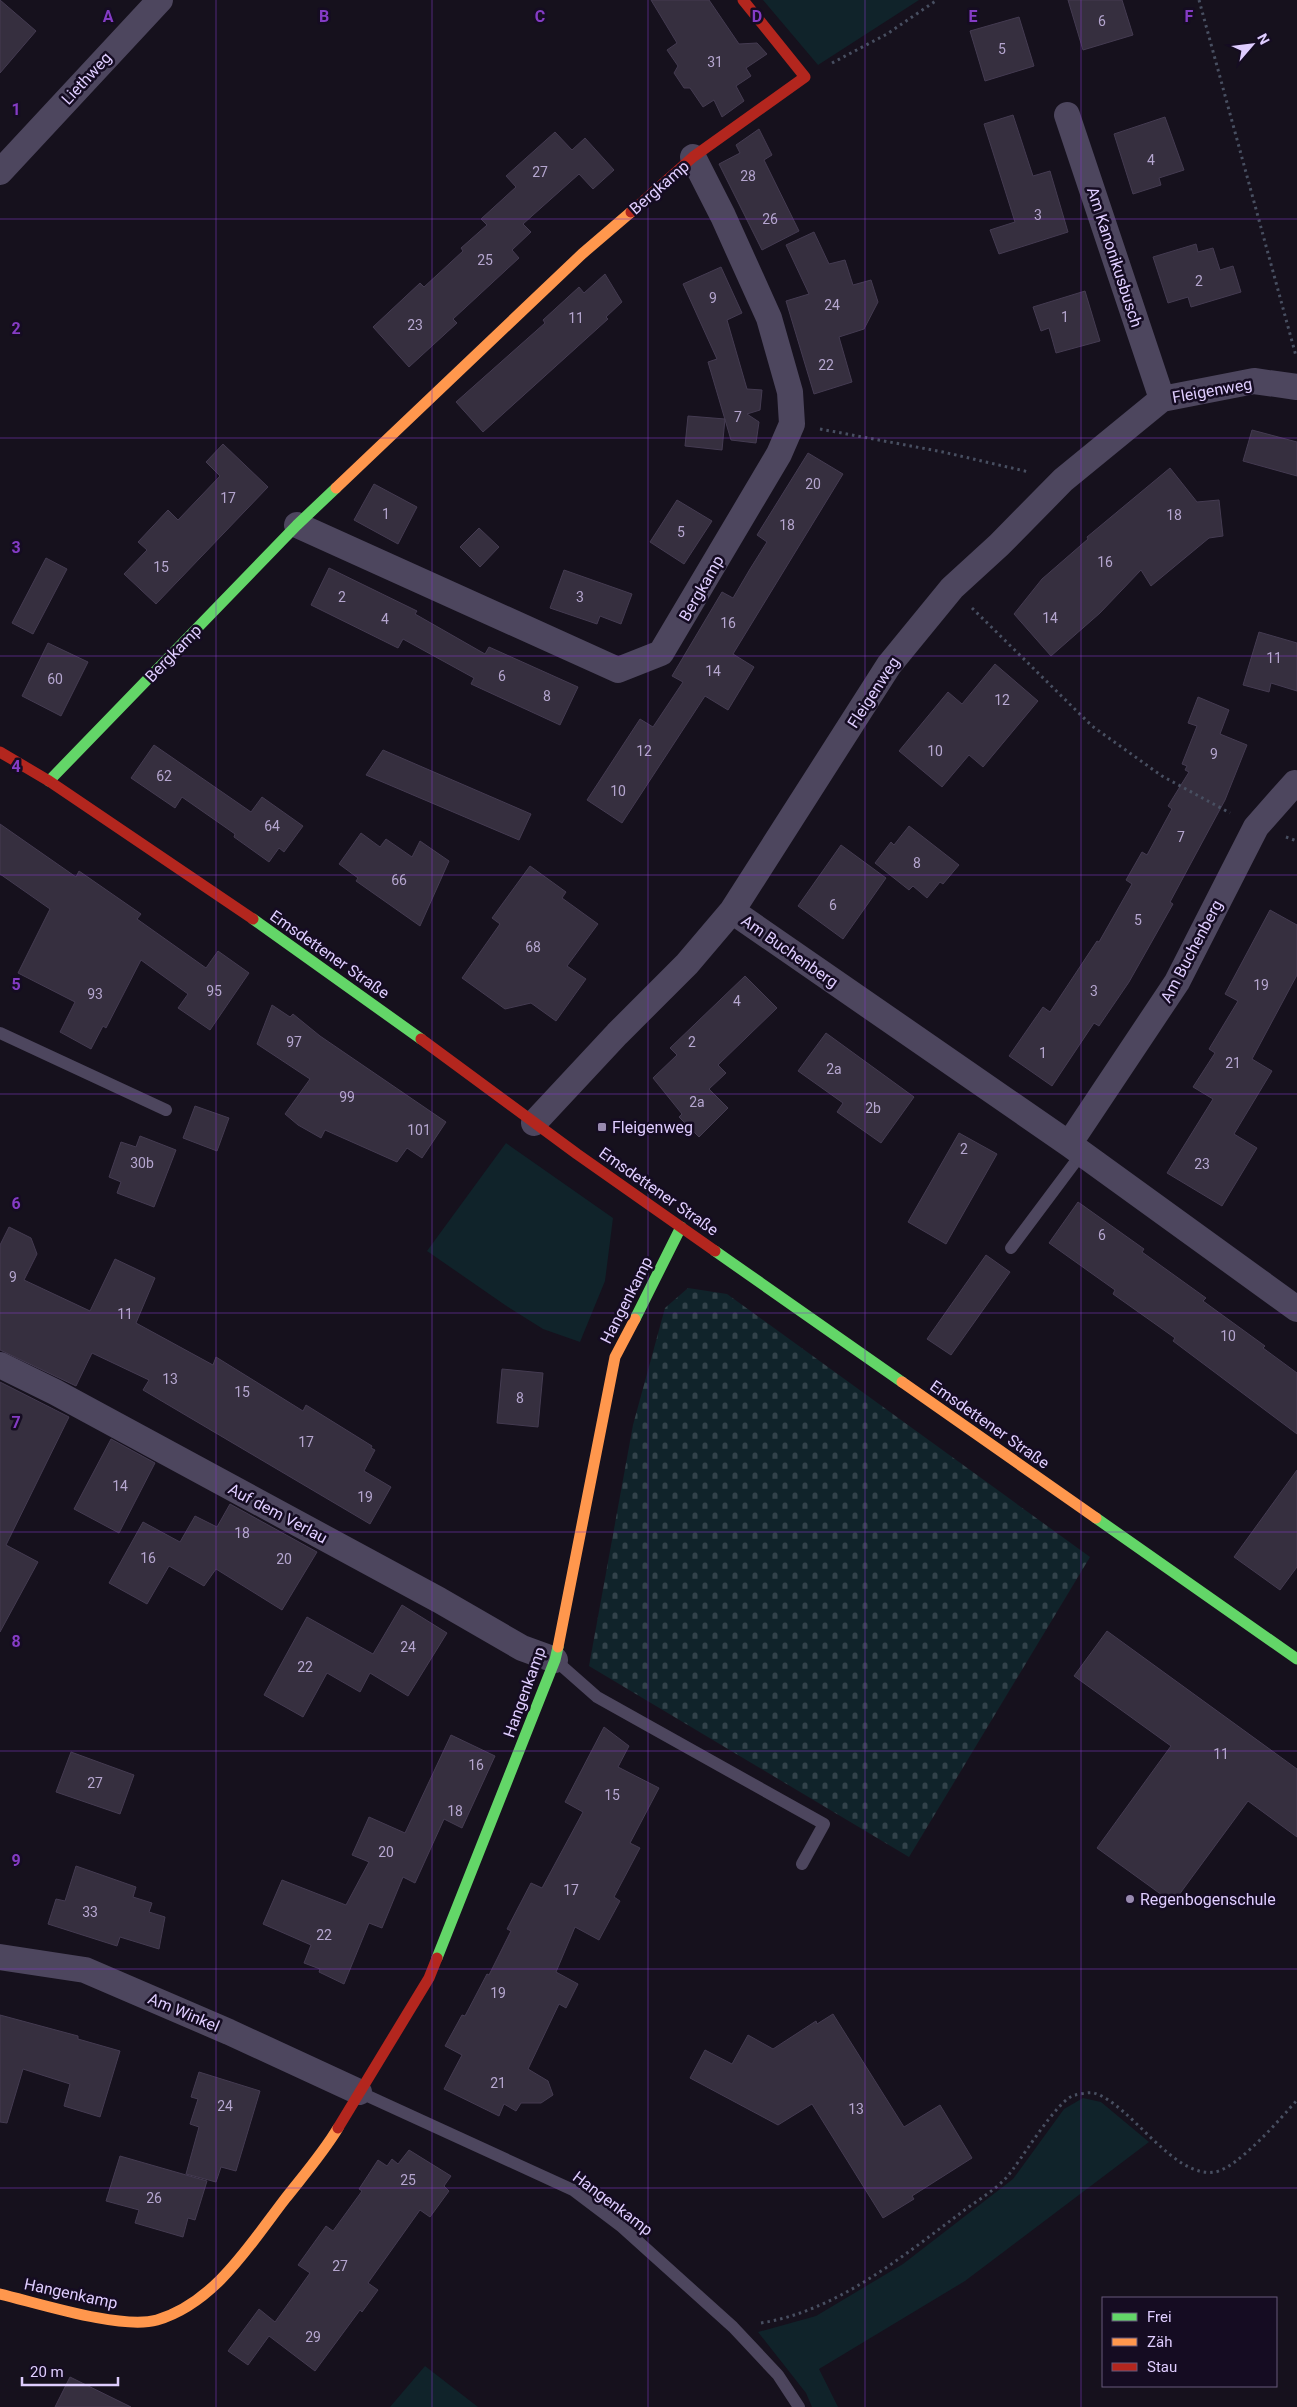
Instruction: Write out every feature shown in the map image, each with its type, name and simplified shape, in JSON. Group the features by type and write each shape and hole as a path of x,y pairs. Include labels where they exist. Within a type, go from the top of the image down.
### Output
{"street":[{"name":"Liethweg","path":"4,158 160,0"},
{"path":"743,0 805,77"},
{"name":"Bergkamp","path":"49,781 297,525 575,261 693,157 805,77"},
{"name":"Am Kanonikusbusch","path":"1067,115 1162,399"},
{"name":"Bergkamp","path":"297,525 618,670 661,654 779,454 792,424 790,392 769,318 724,216 693,157"},
{"name":"Fleigenweg","path":"534,1123 617,1034 687,964 732,911 889,665 952,588 999,545 1063,480 1162,399 1254,381 1297,387"},
{"name":"Emsdettener Straße","path":"0,752 49,781 307,956 534,1123 1297,1659"},
{"name":"Am Buchenberg","path":"1076,1148 1177,982 1256,827 1295,783"},
{"name":"Am Buchenberg","path":"732,911 1076,1148 1297,1309"},
{"name":"Hangenkamp","path":"0,2294 88,2316 126,2321 156,2320 183,2308 208,2290 241,2256 331,2140 429,1978 556,1660 615,1357 681,1227"},
{"name":"Auf dem Verlau","path":"0,1365 55,1392 413,1586 522,1648 556,1660"},
{"name":"Am Winkel","path":"0,1957 85,1970 220,2028 359,2092"}],"lane":[{"path":"0,1033 166,1110"},
{"path":"1011,1248 1076,1148"},
{"path":"556,1660 597,1697 824,1824 802,1864"},
{"name":"Hangenkamp","path":"359,2092 573,2190 622,2227 733,2327 778,2375 799,2407"}],"path":[{"path":"805,77 887,34 937,0"},
{"path":"1199,0 1297,359"},
{"path":"792,424 943,452 1063,480"},
{"path":"952,588 1092,726 1162,776 1256,827 1297,841"},
{"path":"733,2327 770,2322 797,2314 885,2270 1005,2180 1059,2105 1073,2095 1093,2092 1107,2100 1181,2163 1198,2171 1216,2172 1256,2144 1297,2100"}],"green space":[{"path":"763,0 919,0 818,65"},
{"path":"506,1143 613,1218 605,1281 580,1342 543,1329 427,1251"},
{"path":"688,1288 727,1294 1090,1557 909,1857 589,1666 633,1425 665,1308"},
{"path":"1083,2098 1101,2102 1149,2142 965,2281 819,2369 838,2407 812,2407 806,2393 758,2332 816,2316 903,2264 1013,2179 1064,2109"},
{"path":"425,2366 478,2407 390,2407"}],"building":[{"path":"0,0 36,31 0,73"},
{"path":"651,0 709,0 739,44 757,43 767,54 746,68 751,76 736,86 744,101 722,117 714,100 703,107 690,88 684,88 674,73 678,66 667,50 677,43"},
{"path":"1068,0 1122,0 1133,35 1083,50"},
{"path":"1019,17 1034,66 985,81 970,31"},
{"path":"1013,115 1033,176 1050,171 1068,232 999,254 990,230 1015,222 984,124"},
{"path":"1165,117 1184,170 1159,178 1161,185 1133,194 1114,134"},
{"path":"759,129 772,155 764,160 799,231 762,250 719,164 740,153 736,145"},
{"path":"555,132 572,150 585,138 614,170 593,189 579,174 523,224 531,232 512,250 519,258 453,319 457,323 409,367 373,327 420,283 424,287 463,251 461,248 487,225 481,219 516,187 506,176"},
{"path":"814,232 829,264 845,260 853,285 871,280 878,302 864,329 839,337 852,382 814,394 786,301 809,294 786,245"},
{"path":"1196,244 1198,252 1213,248 1220,270 1233,266 1241,292 1191,307 1188,297 1168,303 1153,257"},
{"path":"721,267 742,313 727,320 747,389 762,390 760,410 747,414 759,422 756,443 731,440 708,362 717,359 683,284"},
{"path":"605,274 622,302 606,317 608,319 483,432 456,402 545,323 543,320 579,287 584,293"},
{"path":"1085,291 1100,341 1056,353 1049,328 1041,331 1033,307"},
{"path":"688,416 725,419 722,450 685,446"},
{"path":"1252,430 1297,442 1297,476 1243,461"},
{"path":"223,444 268,487 156,604 124,574 147,550 138,542 168,510 178,520 220,476 206,462"},
{"path":"808,453 843,474 733,654 754,667 728,710 705,696 622,823 587,800 640,719 653,727 683,682 672,676 722,592 733,598 767,542 757,535"},
{"path":"1170,468 1197,502 1219,500 1223,536 1209,538 1151,586 1141,570 1100,613 1051,656 1014,614 1042,579 1088,539 1087,537"},
{"path":"374,484 417,507 398,544 354,520"},
{"path":"677,500 712,521 684,564 650,542"},
{"path":"479,528 499,547 480,567 460,547"},
{"path":"46,558 67,569 33,634 12,623"},
{"path":"329,568 417,611 415,614 485,654 489,647 578,687 560,725 471,684 474,678 403,639 398,648 311,605"},
{"path":"564,570 632,594 621,624 600,616 597,624 550,608"},
{"path":"1259,632 1297,643 1297,691 1271,683 1269,692 1243,685"},
{"path":"48,643 88,662 61,716 22,696"},
{"path":"995,664 1038,701 983,767 969,755 942,787 899,751 948,692 962,704"},
{"path":"1198,697 1229,710 1220,734 1247,745 1225,800 1170,902 1173,904 1129,982 1099,1026 1094,1023 1052,1086 1009,1056 1043,1007 1050,1012 1097,941 1099,942 1132,884 1126,880 1142,852 1147,855 1172,809 1168,806 1189,772 1185,770 1187,766 1182,764 1197,726 1188,723"},
{"path":"154,745 251,812 262,797 303,826 284,852 279,848 269,862 234,837 235,834 182,797 175,808 131,778"},
{"path":"383,750 531,814 519,840 366,775"},
{"path":"0,824 76,877 79,871 141,914 137,919 206,968 218,951 249,973 210,1030 178,1008 188,994 141,960 106,1028 103,1026 91,1049 60,1032 75,1002 18,973 50,909 0,874"},
{"path":"909,826 959,865 943,884 940,882 927,898 913,886 909,890 875,863 891,842 894,845"},
{"path":"361,833 380,847 386,839 412,857 420,841 449,861 420,926 356,881 358,878 339,864"},
{"path":"841,845 886,878 843,939 798,906"},
{"path":"530,866 566,892 562,898 598,924 567,966 586,979 556,1021 531,1003 505,1009 462,978 500,924 492,918"},
{"path":"1270,910 1297,925 1297,975 1252,1059 1272,1071 1234,1134 1257,1148 1222,1206 1167,1173 1213,1099 1193,1087 1215,1053 1209,1049 1238,1001 1225,994"},
{"path":"745,976 777,1008 718,1065 726,1073 709,1089 728,1108 699,1137 679,1117 682,1114 653,1078 677,1055 670,1048"},
{"path":"272,1005 290,1017 293,1014 320,1036 446,1122 422,1158 407,1148 397,1162 325,1130 321,1138 298,1125 285,1114 310,1079 257,1044"},
{"path":"826,1033 914,1097 881,1143 837,1112 843,1103 798,1071"},
{"path":"195,1106 229,1118 217,1151 183,1138"},
{"path":"959,1133 997,1154 946,1244 908,1222"},
{"path":"140,1136 176,1150 154,1207 117,1193 121,1182 109,1177 121,1142 136,1147"},
{"path":"1078,1202 1144,1249 1142,1252 1206,1298 1203,1301 1265,1346 1263,1348 1297,1373 1297,1434 1173,1341 1175,1338 1113,1294 1115,1290 1049,1243"},
{"path":"9,1227 31,1238 37,1254 24,1280 90,1311 115,1259 155,1278 136,1323 213,1365 216,1357 303,1411 306,1405 372,1446 371,1448 375,1450 364,1471 391,1487 370,1524 143,1390 149,1380 92,1353 76,1386 0,1350 0,1245"},
{"path":"986,1255 1010,1272 951,1355 927,1339"},
{"path":"502,1369 543,1373 538,1427 497,1423"},
{"path":"0,1382 69,1417 6,1545 38,1562 0,1632"},
{"path":"111,1439 155,1463 119,1533 74,1509"},
{"path":"1297,1470 1297,1567 1280,1590 1234,1557"},
{"path":"230,1504 317,1552 282,1610 216,1569 204,1586 169,1566 147,1604 109,1583 143,1522 180,1542 195,1516 217,1527"},
{"path":"402,1605 447,1633 408,1696 370,1673 360,1692 327,1673 303,1717 264,1695 307,1617 373,1654"},
{"path":"1107,1631 1297,1769 1297,1837 1248,1801 1173,1903 1097,1848 1171,1746 1074,1676"},
{"path":"604,1727 629,1746 618,1767 659,1788 630,1843 640,1848 614,1897 620,1901 599,1940 575,1927 556,1972 578,1984 566,2008 559,2004 528,2069 548,2081 553,2095 541,2103 521,2103 516,2111 504,2104 499,2116 444,2089 462,2055 445,2046 462,2015 465,2016 487,1974 489,1975 511,1931 507,1929 531,1883 542,1888 583,1812 565,1802"},
{"path":"451,1735 495,1756 462,1828 444,1819 415,1883 403,1877 382,1928 369,1923 344,1984 319,1972 320,1969 304,1963 311,1945 263,1924 282,1880 346,1905 369,1862 352,1855 369,1817 405,1833"},
{"path":"71,1752 134,1775 120,1814 56,1792"},
{"path":"76,1866 136,1887 133,1897 152,1903 149,1912 165,1917 159,1949 120,1937 117,1946 48,1924 56,1899 65,1901"},
{"path":"833,2014 904,2127 940,2105 972,2158 912,2196 914,2199 883,2218 812,2104 778,2125 690,2078 705,2050 732,2064 748,2035 773,2049 816,2021 817,2024"},
{"path":"0,2015 78,2036 78,2039 120,2051 100,2117 64,2106 70,2084 23,2069 7,2123 0,2122"},
{"path":"199,2072 260,2091 236,2171 221,2167 216,2182 186,2174 199,2127 190,2124 198,2099 191,2097"},
{"path":"409,2150 451,2176 444,2186 449,2191 430,2217 420,2210 368,2283 378,2290 362,2312 360,2310 315,2371 269,2336 248,2365 228,2351 259,2309 275,2322 310,2273 298,2265 326,2226 333,2231 362,2191 359,2189 378,2160 387,2166 392,2159 398,2164"},
{"path":"120,2156 207,2181 195,2220 188,2218 183,2237 135,2223 139,2210 106,2201"},
{"path":"70,2377 131,2407 55,2407"}],"traffic: fast":[{"path":"49,781 297,525 336,488"},
{"path":"253,919 421,1039"},
{"path":"635,1319 681,1227"},
{"path":"715,1251 902,1382"},
{"path":"1096,1518 1297,1659"},
{"path":"437,1958 555,1660 558,1647"}],"traffic: slow":[{"path":"336,488 582,254 631,212"},
{"path":"558,1647 615,1357 635,1319"},
{"path":"902,1382 1096,1518"},
{"path":"0,2294 102,2319 141,2322 157,2320 178,2312 197,2300 230,2270 338,2128"}],"traffic: jam":[{"path":"631,212 693,157 805,77 743,0"},
{"path":"0,752 49,781 253,919"},
{"path":"421,1039 577,1154 715,1251"},
{"path":"338,2128 429,1978 437,1958"}],"place":[{"name":"Fleigenweg","path":"602,1127"},
{"name":"Regenbogenschule","path":"1130,1899"}]}
